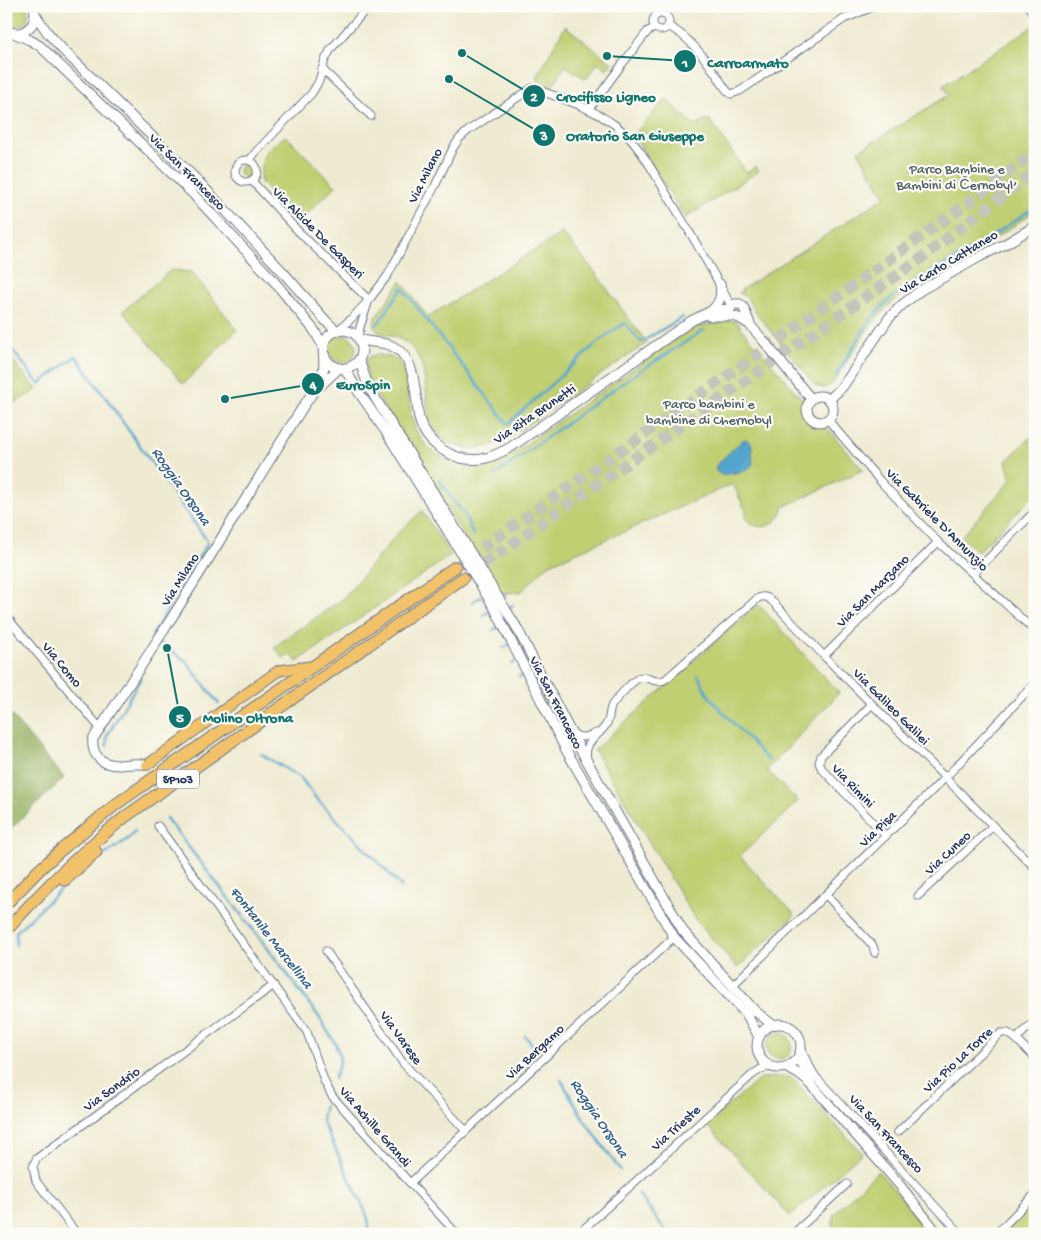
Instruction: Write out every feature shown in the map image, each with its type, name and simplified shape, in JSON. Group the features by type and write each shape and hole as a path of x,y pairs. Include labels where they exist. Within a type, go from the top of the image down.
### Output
{"highway":[{"name":"SP103","path":"6,904 49,860 126,797 455,567"},
{"name":"SP103","path":"6,931 52,882 114,826 463,578"},
{"name":"SP103","path":"6,940 38,904 112,837 287,702"}],"main road":[{"path":"147,765 278,671 314,666"}],"street":[{"name":"Via Alcide De Gasperi","path":"369,6 330,49 319,81 310,95 250,160 239,162 235,168 235,172 241,181 252,181 298,231 369,300"},
{"path":"668,26 684,36 693,45 715,73 725,90 731,94 740,91 844,19 875,6"},
{"path":"1029,6 1035,14"},
{"path":"11,32 28,29 33,22 34,8"},
{"name":"Via San Francesco","path":"34,8 47,32 63,50 199,182 276,264 326,321 337,330"},
{"path":"654,28 654,18 659,14 664,14 668,18 668,26"},
{"path":"654,28 662,30 668,26"},
{"path":"654,28 648,32 623,63 589,109 615,125 631,140 688,228 736,310 776,355 811,399"},
{"name":"Via San Francesco","path":"11,32 40,46 192,193 273,280 314,330 324,350"},
{"path":"322,68 371,116"},
{"name":"Via Milano","path":"337,330 348,322 369,300 388,275 453,148 469,130 532,88 589,109"},
{"path":"250,160 255,164 257,171 252,181"},
{"name":"Via Carlo Cattaneo","path":"829,400 843,386 889,318 902,305 921,290 1035,226"},
{"path":"711,311 720,299 720,283"},
{"name":"Via Milano","path":"359,338 360,327 369,300"},
{"path":"702,316 736,310"},
{"name":"Via Rita Brunetti","path":"399,351 406,358 412,369 419,418 427,436 438,447 449,454 476,460 491,457 511,446 672,334 702,316 711,311 736,310"},
{"path":"360,358 362,346 359,338 353,332 337,330 328,337 324,350 328,362 333,366 342,368 353,366 372,349 381,347 399,351"},
{"path":"359,338 388,345 399,351"},
{"name":"Via Milano","path":"147,765 136,763 114,765 102,761 94,751 93,739 314,391 322,373 324,350"},
{"name":"Via San Francesco","path":"360,358 368,385 518,628 569,729 683,931 758,1014 773,1025"},
{"name":"Via San Francesco","path":"342,368 428,499 494,607 566,750 674,938 746,1015 760,1037"},
{"name":"Via Milano","path":"314,391 342,368"},
{"path":"818,396 829,400 833,406 831,418 819,423 811,420 808,416 807,407 811,399 818,396"},
{"name":"Via Gabriele D'Annunzio","path":"828,420 881,482 938,542 1035,631"},
{"path":"972,574 1035,511"},
{"name":"Via San Marzano","path":"824,656 938,542"},
{"name":"Via Galileo Galilei","path":"599,732 607,724 613,703 636,680 643,677 656,682 663,681 756,599 761,597 767,598 1035,868"},
{"name":"Via Como","path":"6,616 100,728"},
{"name":"Via Pisa","path":"732,986 946,778 1035,683"},
{"name":"Via Rimini","path":"872,704 821,756 819,763 822,770 886,836"},
{"path":"569,729 579,737 586,737 599,732"},
{"path":"587,762 586,749 599,732"},
{"name":"Via Achille Grandi","path":"158,826 307,1032 325,1083 332,1096 457,1234"},
{"name":"Via Cuneo","path":"918,896 993,826"},
{"path":"826,895 873,946 875,953"},
{"name":"Via Bergamo","path":"410,1183 674,938"},
{"name":"Via Varese","path":"326,951 404,1062 466,1131"},
{"name":"Via Sondrio","path":"77,1234 36,1181 33,1167 36,1159 274,985"},
{"path":"1035,1021 1016,1039 1035,1058"},
{"path":"783,1024 799,1036 800,1051 793,1063 784,1067 778,1068 765,1063 759,1054 758,1044 760,1037 765,1030 773,1025 783,1024"},
{"name":"Via Pio La Torre","path":"898,1132 1001,1033 1008,1033 1016,1039"},
{"name":"Via San Francesco","path":"800,1051 810,1083"},
{"name":"Via San Francesco","path":"800,1051 815,1076 961,1234"},
{"name":"Via Trieste","path":"578,1234 752,1075 772,1066"},
{"name":"Via San Francesco","path":"784,1067 797,1073 810,1083 898,1183 938,1234"},
{"name":"Via San Francesco","path":"898,1183 931,1234"},
{"path":"793,1234 847,1184"},
{"path":"996,1234 1035,1194"}],"green space":[{"path":"6,6 26,6 28,16 24,24 16,27 6,24"},
{"name":"Parco Bambine e Bambini di Černobyl’","path":"1035,25 1035,211 981,248 934,274 888,306 868,329 832,384 824,388 816,386 755,312 747,299 739,293 885,197 858,151 949,95 943,86"},
{"path":"565,26 612,63 607,70 598,63 586,79 565,66 552,87 536,79"},
{"path":"666,99 693,125 709,119 747,173 756,166 759,171 685,218 633,136"},
{"path":"286,136 336,186 297,223 261,182 262,163 265,154 272,146"},
{"path":"243,164 249,164 253,171 249,178 243,178 239,174 239,168"},
{"path":"562,233 590,266 647,343 504,440 484,447 463,448 443,440 435,431 430,420 423,367 418,356 405,342 376,330 374,328 375,318 401,281 428,317"},
{"path":"171,270 192,272 237,330 183,384 123,311"},
{"name":"Parco bambini e bambine di Chernobyl","path":"726,320 740,324 740,327 863,470 783,507 780,515 774,522 762,527 747,520 745,515 747,514 733,484 548,565 521,592 499,593 377,396 366,367 366,361 369,357 376,355 396,359 405,374 408,384 411,414 415,429 426,445 442,457 458,464 467,466 485,465 519,449 692,328 699,324 701,327"},
{"path":"342,335 352,339 356,349 352,359 342,363 332,359 328,349 332,339"},
{"path":"6,352 37,390 6,407"},
{"path":"1035,433 1035,494 978,552 961,537 1011,480 1006,461"},
{"path":"422,511 451,555 297,662 291,654 284,659 274,647 344,598 399,532"},
{"path":"758,604 839,693 767,770 798,801 740,856 795,915 737,968 695,919 594,750"},
{"path":"6,709 64,778 6,833"},
{"path":"779,1033 788,1037 792,1046 788,1055 779,1059 770,1055 766,1046 770,1037"},
{"path":"791,1077 862,1153 790,1216 706,1124 761,1078"},
{"path":"878,1171 905,1202 926,1234 833,1234 833,1215"},
{"path":"1035,1201 1035,1234 1001,1234"}],"water":[{"path":"744,439 750,442 753,463 744,471 721,475 715,470 717,464"}],"waterway":[{"path":"992,236 1035,207"},
{"path":"903,290 985,241"},
{"path":"377,325 402,288 508,424 597,343 625,323 641,342 683,317"},
{"path":"836,375 871,320 898,293"},
{"path":"495,475 628,379 704,330"},
{"name":"Roggia Orsona","path":"6,342 39,384 76,356 208,542 152,635 161,644 185,660 219,704"},
{"path":"439,479 454,502 464,513 473,535"},
{"path":"501,597 507,594"},
{"path":"472,602 482,596"},
{"path":"508,608 513,605"},
{"path":"483,615 491,611"},
{"path":"493,630 500,627"},
{"path":"503,648 510,644"},
{"path":"511,664 517,661"},
{"path":"519,677 524,675"},
{"path":"698,675 709,696 769,761"},
{"name":"Fontanile Marcellina","path":"107,746 107,736 141,678"},
{"name":"Roggia Orsona","path":"261,754 301,778 315,797 402,887"},
{"name":"Fontanile Marcellina","path":"166,818 319,1017 336,1045 339,1054 340,1062 334,1079"},
{"path":"91,864 128,839 135,831"},
{"path":"16,945 16,932 67,883"},
{"name":"Roggia Orsona","path":"525,1036 536,1049"},
{"name":"Roggia Orsona","path":"561,1080 585,1121 620,1170"},
{"name":"Fontanile Marcellina","path":"325,1105 322,1121 366,1213 369,1223 366,1234"},
{"name":"Roggia Orsona","path":"638,1194 663,1227 666,1234"}],"tunnel":[{"path":"455,567 747,362 976,197 1035,152"},
{"path":"470,573 923,257 1035,171"}],"place":[{"name":"Crocifisso Ligneo","path":"462,53"},
{"name":"Carroarmato","path":"607,56"},
{"name":"Oratorio San Giuseppe","path":"449,79"},
{"name":"EuroSpin","path":"225,399"},
{"name":"Molino Oltrona","path":"167,648"}]}
